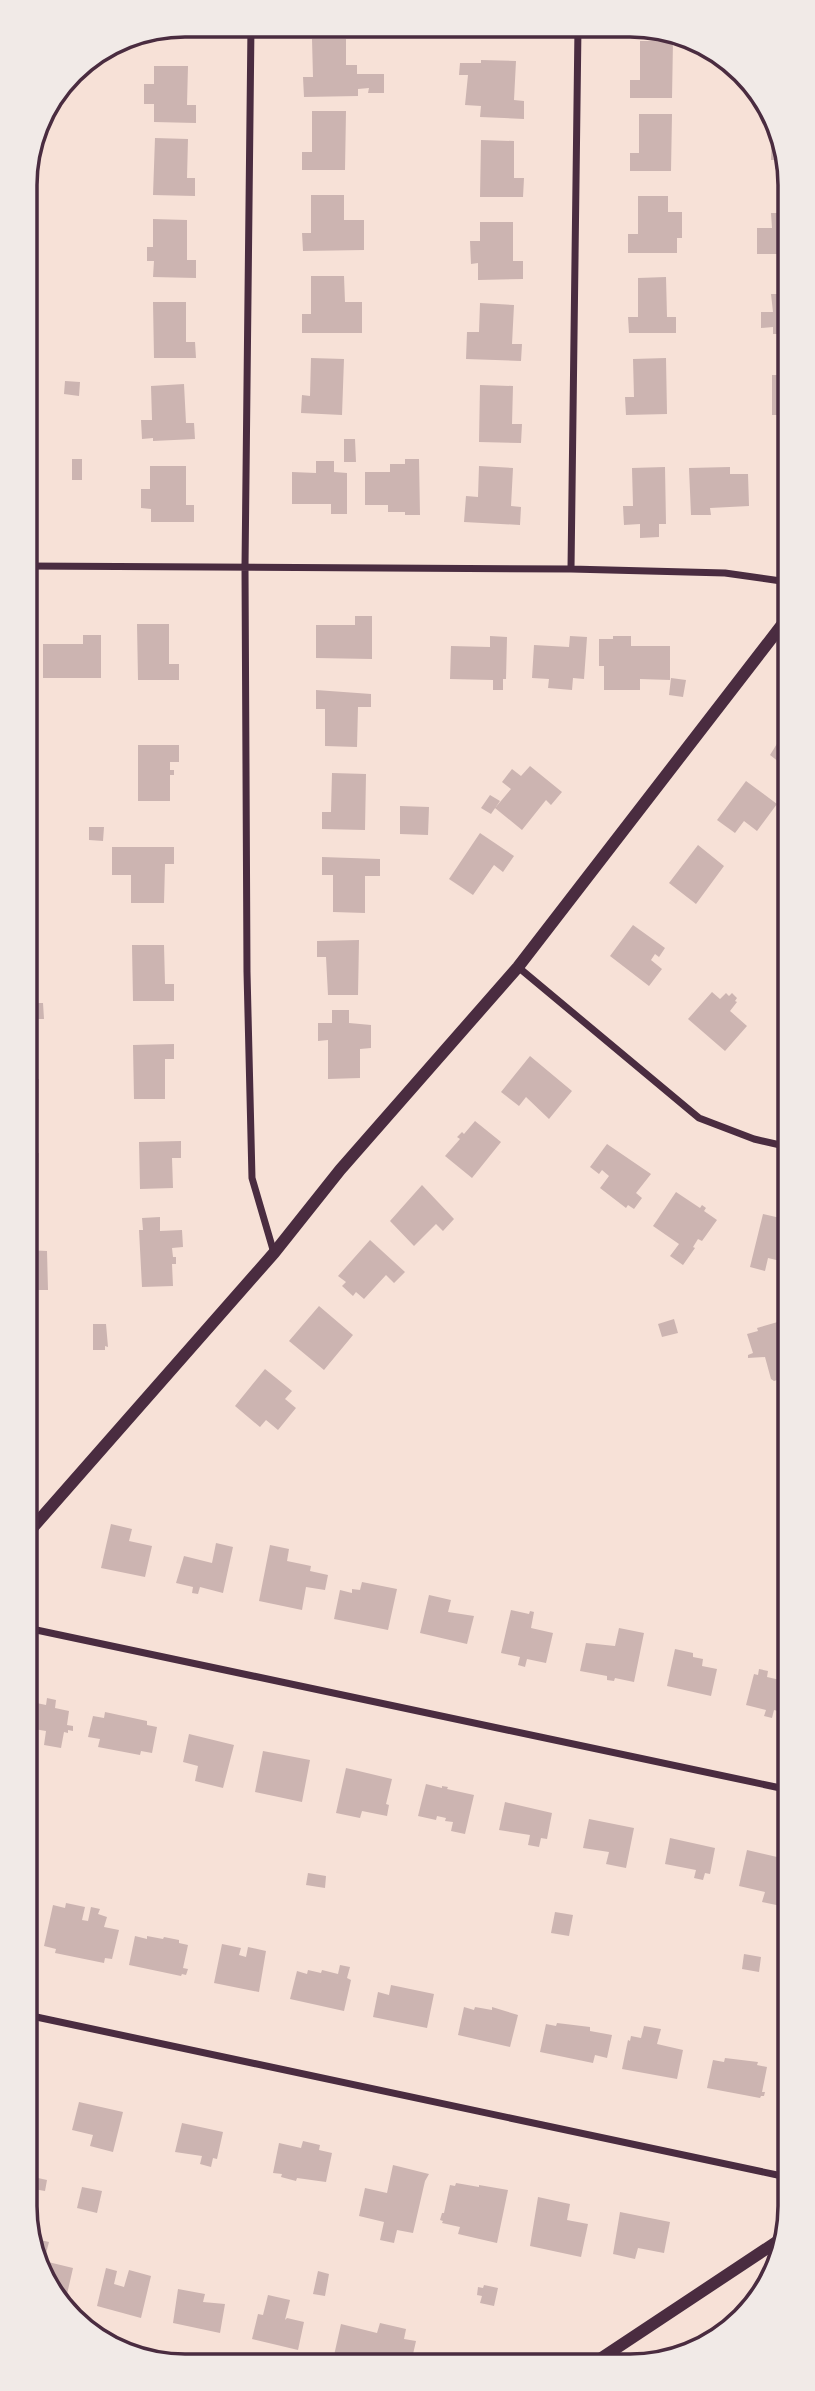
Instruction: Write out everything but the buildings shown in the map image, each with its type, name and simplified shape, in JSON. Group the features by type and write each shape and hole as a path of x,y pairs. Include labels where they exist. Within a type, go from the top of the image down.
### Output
{"street":[{"path":"251,37 246,567 247,972 252,1178 274,1253"},
{"path":"571,569 578,37"},
{"path":"37,566 571,569 725,573 778,581"},
{"path":"37,1523 274,1253 340,1170 519,967 778,630"},
{"path":"519,967 699,1118 754,1139 778,1144"},
{"path":"37,1630 778,1787"},
{"path":"37,2017 778,2175"},
{"path":"608,2354 773,2244"}]}
